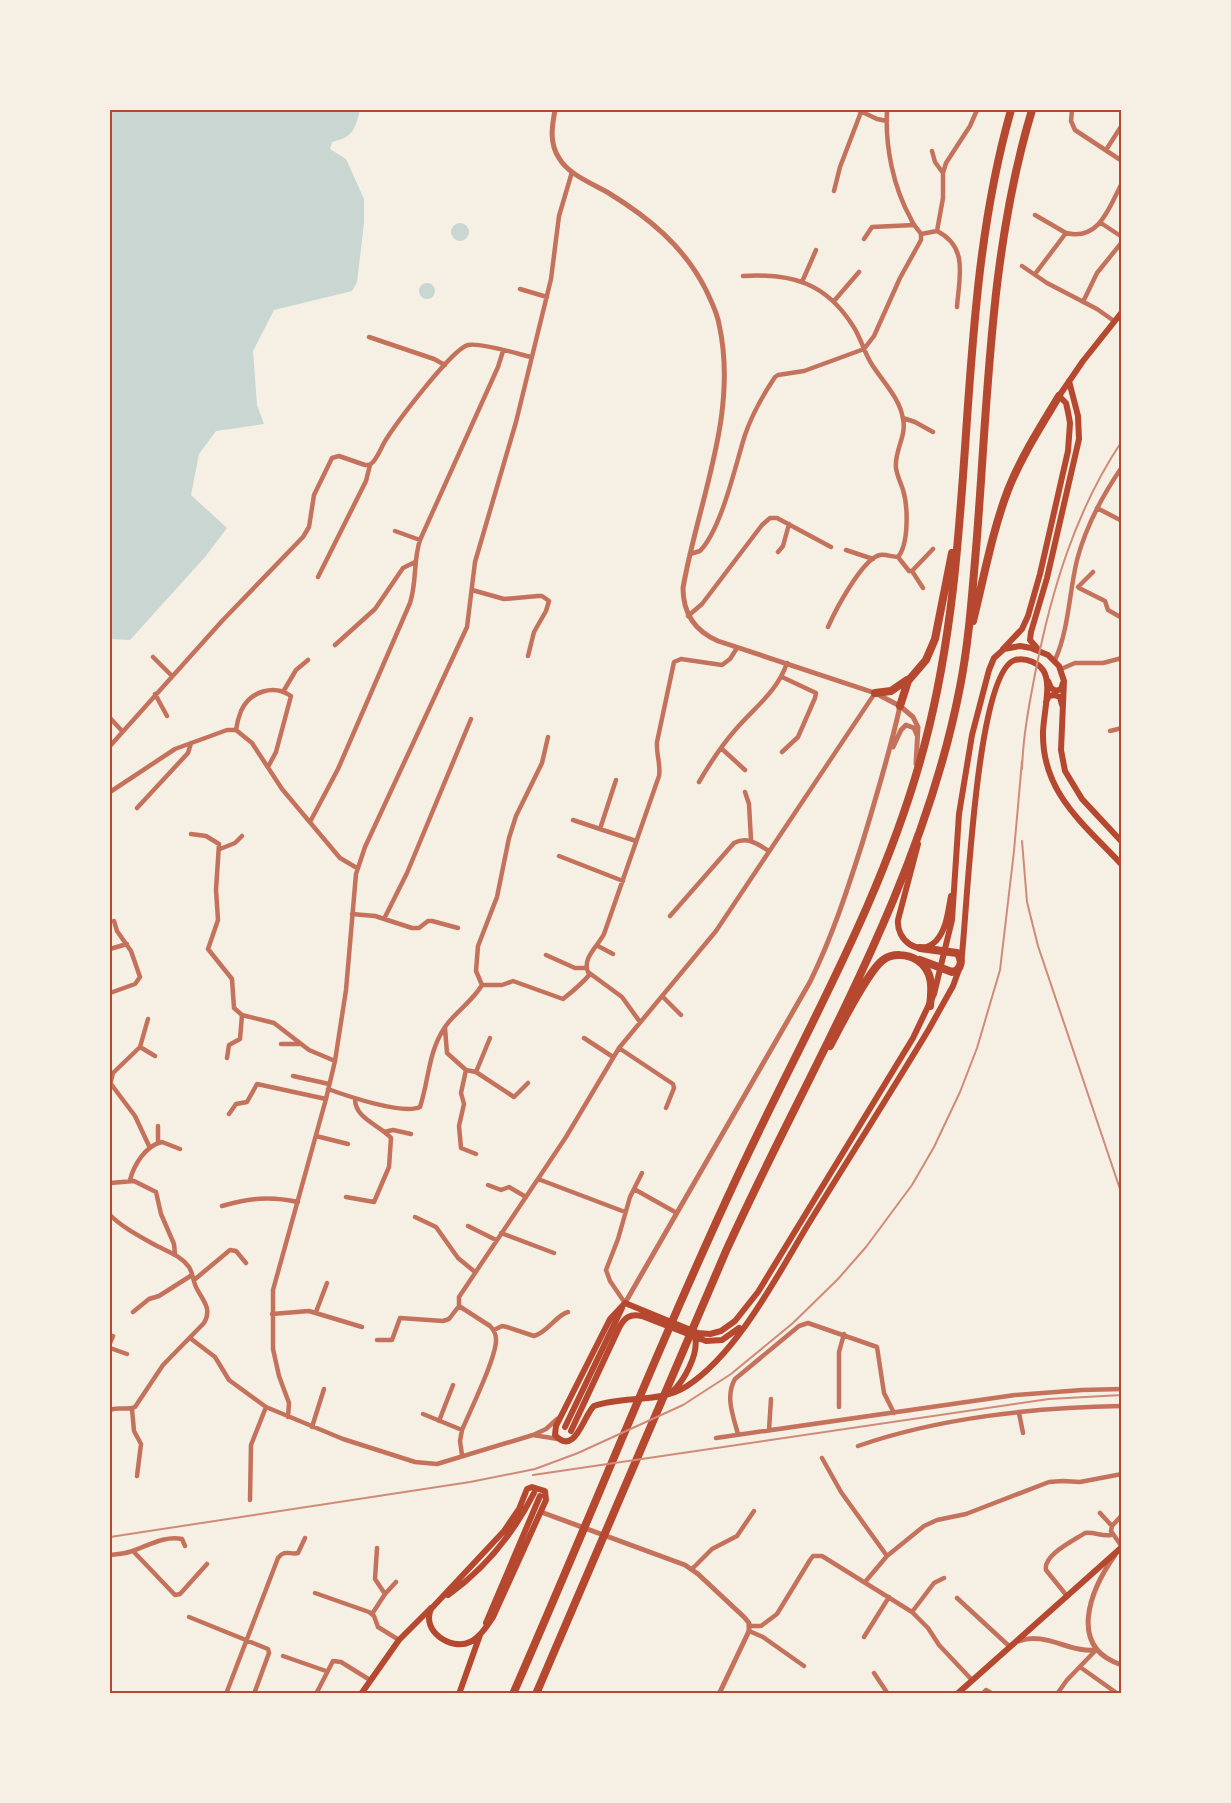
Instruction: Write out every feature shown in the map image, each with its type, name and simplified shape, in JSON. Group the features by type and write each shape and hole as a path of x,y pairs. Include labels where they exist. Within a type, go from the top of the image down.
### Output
{"highway":[{"path":"513,1694 701,1256 766,1116 855,937 878,884 910,798 930,726 944,659 955,572 983,233 994,175 1011,110"},
{"path":"966,652 1003,236 1018,159 1032,110"},
{"path":"536,1694 720,1265 880,931 908,865 927,812 948,740 995,528 1009,488 1027,451 1059,396"},
{"path":"900,705 906,685 929,653 939,625 960,501"},
{"path":"875,693 891,691 913,675"},
{"path":"794,1107 881,961 892,956 909,956 955,972 961,964 958,954 920,948"},
{"path":"916,959 927,969 931,980 930,1006"}],"main road":[{"path":"625,1303 704,1334 716,1333 735,1321 748,1306 914,1038 930,1006 953,911 961,795 969,749 988,670 998,653 1025,623 1049,535 1070,437 1067,407 1059,396 1097,342 1122,312"},
{"path":"1069,381 1078,416 1078,439 1047,578 1031,632 1031,644 1055,660 1061,669 1064,681 1061,750 1068,779 1082,799 1122,842"},
{"path":"998,653 1010,647 1020,646 1040,651"},
{"path":"969,749 967,774 974,778 978,772 996,687 1006,665 1015,660 1027,660 1041,667 1053,690 1059,691 1064,681"},
{"path":"1046,675 1043,718 1044,757 1053,786 1122,865"},
{"path":"1043,718 1046,701 1052,695 1060,699 1062,717"},
{"path":"625,1303 610,1319 561,1415 555,1432 561,1440 567,1441 575,1438 594,1406 670,1394 684,1388 701,1375 726,1350 745,1324 917,1049 953,986 961,964 972,819 983,749"},
{"path":"927,812 898,926 898,932 905,941 920,948 933,944 942,933 954,871"},
{"path":"625,1303 568,1429 624,1319 632,1315 642,1316 706,1341 722,1340 745,1324"},
{"path":"670,1394 680,1384 696,1345 690,1329"},
{"path":"361,1694 399,1640 504,1531 519,1509 529,1488 539,1488 546,1493 546,1500 501,1601 481,1634 464,1644 452,1643 441,1638 433,1630 428,1621 429,1614 436,1603 464,1582 502,1546 537,1495 481,1634 459,1694"},
{"path":"957,1694 971,1679 1122,1547"}],"street":[{"path":"555,110 552,128 554,149 559,160 572,172 628,205 663,232 677,246 692,267 716,313 724,348 724,396 716,450 683,588 684,606 688,616 706,635 737,648 875,693 900,705 916,722 918,743 910,798"},
{"path":"690,554 700,551 710,536 728,494 751,419 775,377 804,371 864,350 874,336 900,278 921,240 921,234 910,218 893,171 886,121 887,110"},
{"path":"937,231 943,198 942,173 950,154 970,126 977,110"},
{"path":"1072,110 1072,127 1122,162"},
{"path":"834,191 860,111 886,121"},
{"path":"1106,150 1122,124"},
{"path":"932,151 935,162 942,173"},
{"path":"288,1417 289,1403 274,1357 272,1314 275,1283 335,1061 345,995 357,868 464,637 469,618 475,562 510,442 547,297 559,216 572,172"},
{"path":"1035,215 1066,233 1077,236 1088,232 1101,223 1122,183"},
{"path":"1101,223 1122,237"},
{"path":"864,239 872,227 914,225"},
{"path":"921,234 937,231 952,240 957,248 960,262 957,307"},
{"path":"1035,274 1066,233"},
{"path":"1083,302 1097,273 1122,242"},
{"path":"802,282 816,250"},
{"path":"1022,266 1114,321"},
{"path":"834,301 860,272"},
{"path":"743,276 785,276 802,282 834,301 854,327 864,350 899,405 904,427 896,466 905,499 906,534 903,550 898,557"},
{"path":"520,289 547,297"},
{"path":"369,337 434,359 445,365"},
{"path":"318,577 366,481 370,465 393,429 445,365 467,345 479,345 531,357"},
{"path":"310,822 343,759 410,603 416,578 415,562 420,540 494,376 503,351"},
{"path":"903,418 933,432"},
{"path":"110,746 155,694 307,531 314,495 332,458 339,456 360,465 370,465"},
{"path":"1055,660 1064,639 1081,548 1097,508 1122,467"},
{"path":"1097,508 1122,520"},
{"path":"688,616 702,604 766,520 772,518 789,524 831,547"},
{"path":"778,552 783,546 789,524"},
{"path":"395,531 420,540"},
{"path":"912,571 933,549"},
{"path":"846,550 873,559"},
{"path":"828,627 844,595 873,559 883,555 898,557 912,571 923,588"},
{"path":"335,645 375,609 404,568 415,562"},
{"path":"1079,588 1093,573"},
{"path":"1073,585 1105,601 1108,610 1122,618"},
{"path":"472,590 504,598 538,596 549,601 534,632 528,656"},
{"path":"640,1022 622,997 590,974 586,968 587,960 598,946 660,772 657,742 674,663 681,659 722,665 730,659 737,648"},
{"path":"153,657 172,676"},
{"path":"1061,669 1075,663 1103,663 1122,658"},
{"path":"283,692 293,674 308,660"},
{"path":"699,782 738,727 773,691 783,676 787,663"},
{"path":"782,753 798,736 816,693 783,676"},
{"path":"236,730 242,710 255,695 271,690 289,694 291,700 276,752 268,767"},
{"path":"377,1340 392,1340 400,1318 443,1321 449,1319 459,1306 459,1297 475,1272 566,1137 612,1057 716,931 875,693"},
{"path":"155,694 167,716"},
{"path":"642,1173 634,1189 606,1270 610,1281 625,1303 675,1212 810,982 825,951 838,918 887,762 900,705"},
{"path":"110,718 122,731"},
{"path":"384,919 407,873 471,719"},
{"path":"887,762 898,735 906,725 916,730 918,743"},
{"path":"1110,731 1122,728"},
{"path":"110,792 169,752 227,730 236,730 252,743 282,789 343,861 357,868"},
{"path":"482,985 476,971 478,946 497,897 516,816 542,763 548,737"},
{"path":"136,808 188,753 191,743"},
{"path":"721,748 745,770"},
{"path":"600,829 616,780"},
{"path":"744,792 749,804 751,840"},
{"path":"573,820 636,841"},
{"path":"191,834 210,838 219,844 216,865 218,920 208,949 232,978 234,1008 242,1015 274,1023 301,1044 335,1061"},
{"path":"220,849 235,843 242,836"},
{"path":"670,916 738,840 751,840 769,851"},
{"path":"559,856 623,881"},
{"path":"352,914 384,919 412,928 419,928 428,921 458,928"},
{"path":"110,993 135,984 140,977 127,944 117,931 114,921"},
{"path":"110,949 127,944"},
{"path":"598,946 613,954"},
{"path":"546,955 575,968 586,968"},
{"path":"482,985 502,985 513,981 563,999 583,983 590,974"},
{"path":"293,1076 329,1087 355,1099 410,1110 420,1107 431,1056 445,1026 476,996 482,985"},
{"path":"662,996 681,1015"},
{"path":"227,1058 229,1045 240,1039 242,1015"},
{"path":"148,1019 140,1047 113,1073 110,1085 135,1116 150,1148"},
{"path":"445,1026 447,1053 466,1070 476,1072 514,1097 528,1083"},
{"path":"476,1072 490,1038"},
{"path":"584,1038 612,1057"},
{"path":"281,1044 301,1044"},
{"path":"140,1047 155,1056"},
{"path":"619,1048 673,1084 674,1088 666,1108"},
{"path":"110,1066 113,1073"},
{"path":"466,1070 461,1093 464,1104 459,1126 461,1148 476,1154"},
{"path":"229,1114 236,1104 247,1102 257,1084 326,1099"},
{"path":"346,1197 371,1203 377,1200 390,1161 392,1142 388,1135 371,1124 356,1107 355,1099"},
{"path":"158,1143 159,1126"},
{"path":"384,1132 393,1130 411,1134"},
{"path":"316,1136 348,1144"},
{"path":"130,1180 136,1164 150,1148 158,1143 180,1149"},
{"path":"538,1179 626,1212"},
{"path":"110,1183 130,1180 140,1182 156,1192 161,1214 174,1244 175,1254"},
{"path":"488,1185 501,1190 509,1187 526,1197"},
{"path":"634,1189 675,1212"},
{"path":"222,1206 252,1198 298,1202"},
{"path":"110,1215 123,1226 175,1254 189,1267 208,1307 204,1323 163,1365 132,1408 134,1431 141,1444 137,1476"},
{"path":"415,1217 436,1227 459,1258 475,1272"},
{"path":"468,1226 496,1240"},
{"path":"501,1233 555,1253"},
{"path":"134,1312 149,1299 193,1277 230,1250 236,1251 246,1263"},
{"path":"316,1312 327,1283"},
{"path":"459,1306 494,1330 496,1340 496,1348 462,1430 460,1441 462,1455"},
{"path":"272,1314 316,1312 362,1327"},
{"path":"494,1330 502,1326 534,1336 568,1312"},
{"path":"738,1434 730,1400 732,1383 803,1324 816,1324 877,1347 881,1383 894,1413"},
{"path":"839,1407 839,1352 844,1334"},
{"path":"110,1343 113,1336"},
{"path":"189,1338 215,1357 229,1380 266,1407 343,1439 424,1464 437,1464 533,1435 546,1429 561,1415"},
{"path":"110,1348 126,1354"},
{"path":"439,1421 453,1385"},
{"path":"312,1427 324,1389"},
{"path":"716,1438 1015,1395 1122,1389"},
{"path":"769,1431 771,1399"},
{"path":"858,1446 896,1434 969,1420 1072,1407 1122,1406"},
{"path":"110,1410 117,1407 132,1408"},
{"path":"250,1500 251,1445 266,1407"},
{"path":"1019,1413 1023,1433"},
{"path":"423,1414 462,1430"},
{"path":"533,1435 561,1440"},
{"path":"822,1458 841,1492 887,1556"},
{"path":"865,1582 887,1556 914,1532 930,1522 966,1514 1049,1482 1063,1480 1080,1482 1122,1474"},
{"path":"692,1569 712,1549 737,1536 754,1511"},
{"path":"541,1512 669,1558 692,1569 738,1610 747,1620 749,1628 719,1694"},
{"path":"1100,1513 1112,1526"},
{"path":"1122,1515 1112,1526 1111,1535 1122,1547 1099,1582 1091,1602 1088,1632 1096,1650 1122,1665"},
{"path":"1067,1596 1046,1570 1045,1564 1048,1558 1085,1533 1111,1535"},
{"path":"110,1555 133,1551 148,1544 176,1538 182,1539 185,1546"},
{"path":"226,1694 278,1558 288,1551 298,1553 305,1538"},
{"path":"377,1548 375,1579 385,1594"},
{"path":"133,1551 175,1595 180,1594 207,1564"},
{"path":"749,1628 761,1626 777,1614 813,1556 822,1556 912,1612 971,1679"},
{"path":"912,1612 934,1583 944,1578"},
{"path":"372,1614 396,1582"},
{"path":"315,1593 372,1614 378,1627 399,1640"},
{"path":"864,1637 889,1597"},
{"path":"957,1598 1009,1646 1025,1638 1032,1638 1084,1650 1096,1650"},
{"path":"189,1617 267,1647 269,1650 254,1694"},
{"path":"749,1628 804,1666"},
{"path":"1057,1694 1067,1680 1096,1650"},
{"path":"283,1656 326,1671"},
{"path":"316,1694 333,1661 337,1660 370,1680"},
{"path":"1080,1667 1118,1694"},
{"path":"874,1673 888,1694"},
{"path":"982,1694 986,1690 993,1694"}],"shaded area":[{"path":"110,110 360,110 352,132 345,138 332,142 330,149 346,159 364,199 364,223 357,282 352,291 274,310 253,351 257,405 264,424 216,431 199,454 191,495 227,528 205,557 130,640 110,639"},
{"path":"456,223 464,223 469,228 467,239 456,241 451,236 451,228"},
{"path":"427,283 433,285 435,291 433,297 427,299 421,297 419,291 421,285"}],"railway":[{"path":"1022,769 1025,733 1041,643 1057,583 1091,495 1122,441"},
{"path":"110,1537 470,1482 535,1469 578,1453 683,1405 731,1374 793,1323 838,1279 866,1247 912,1185 934,1147 960,1092 977,1048 1000,970 1022,761"},
{"path":"1022,841 1027,902 1038,946 1122,1195"},
{"path":"533,1475 1049,1399 1122,1395"}]}
